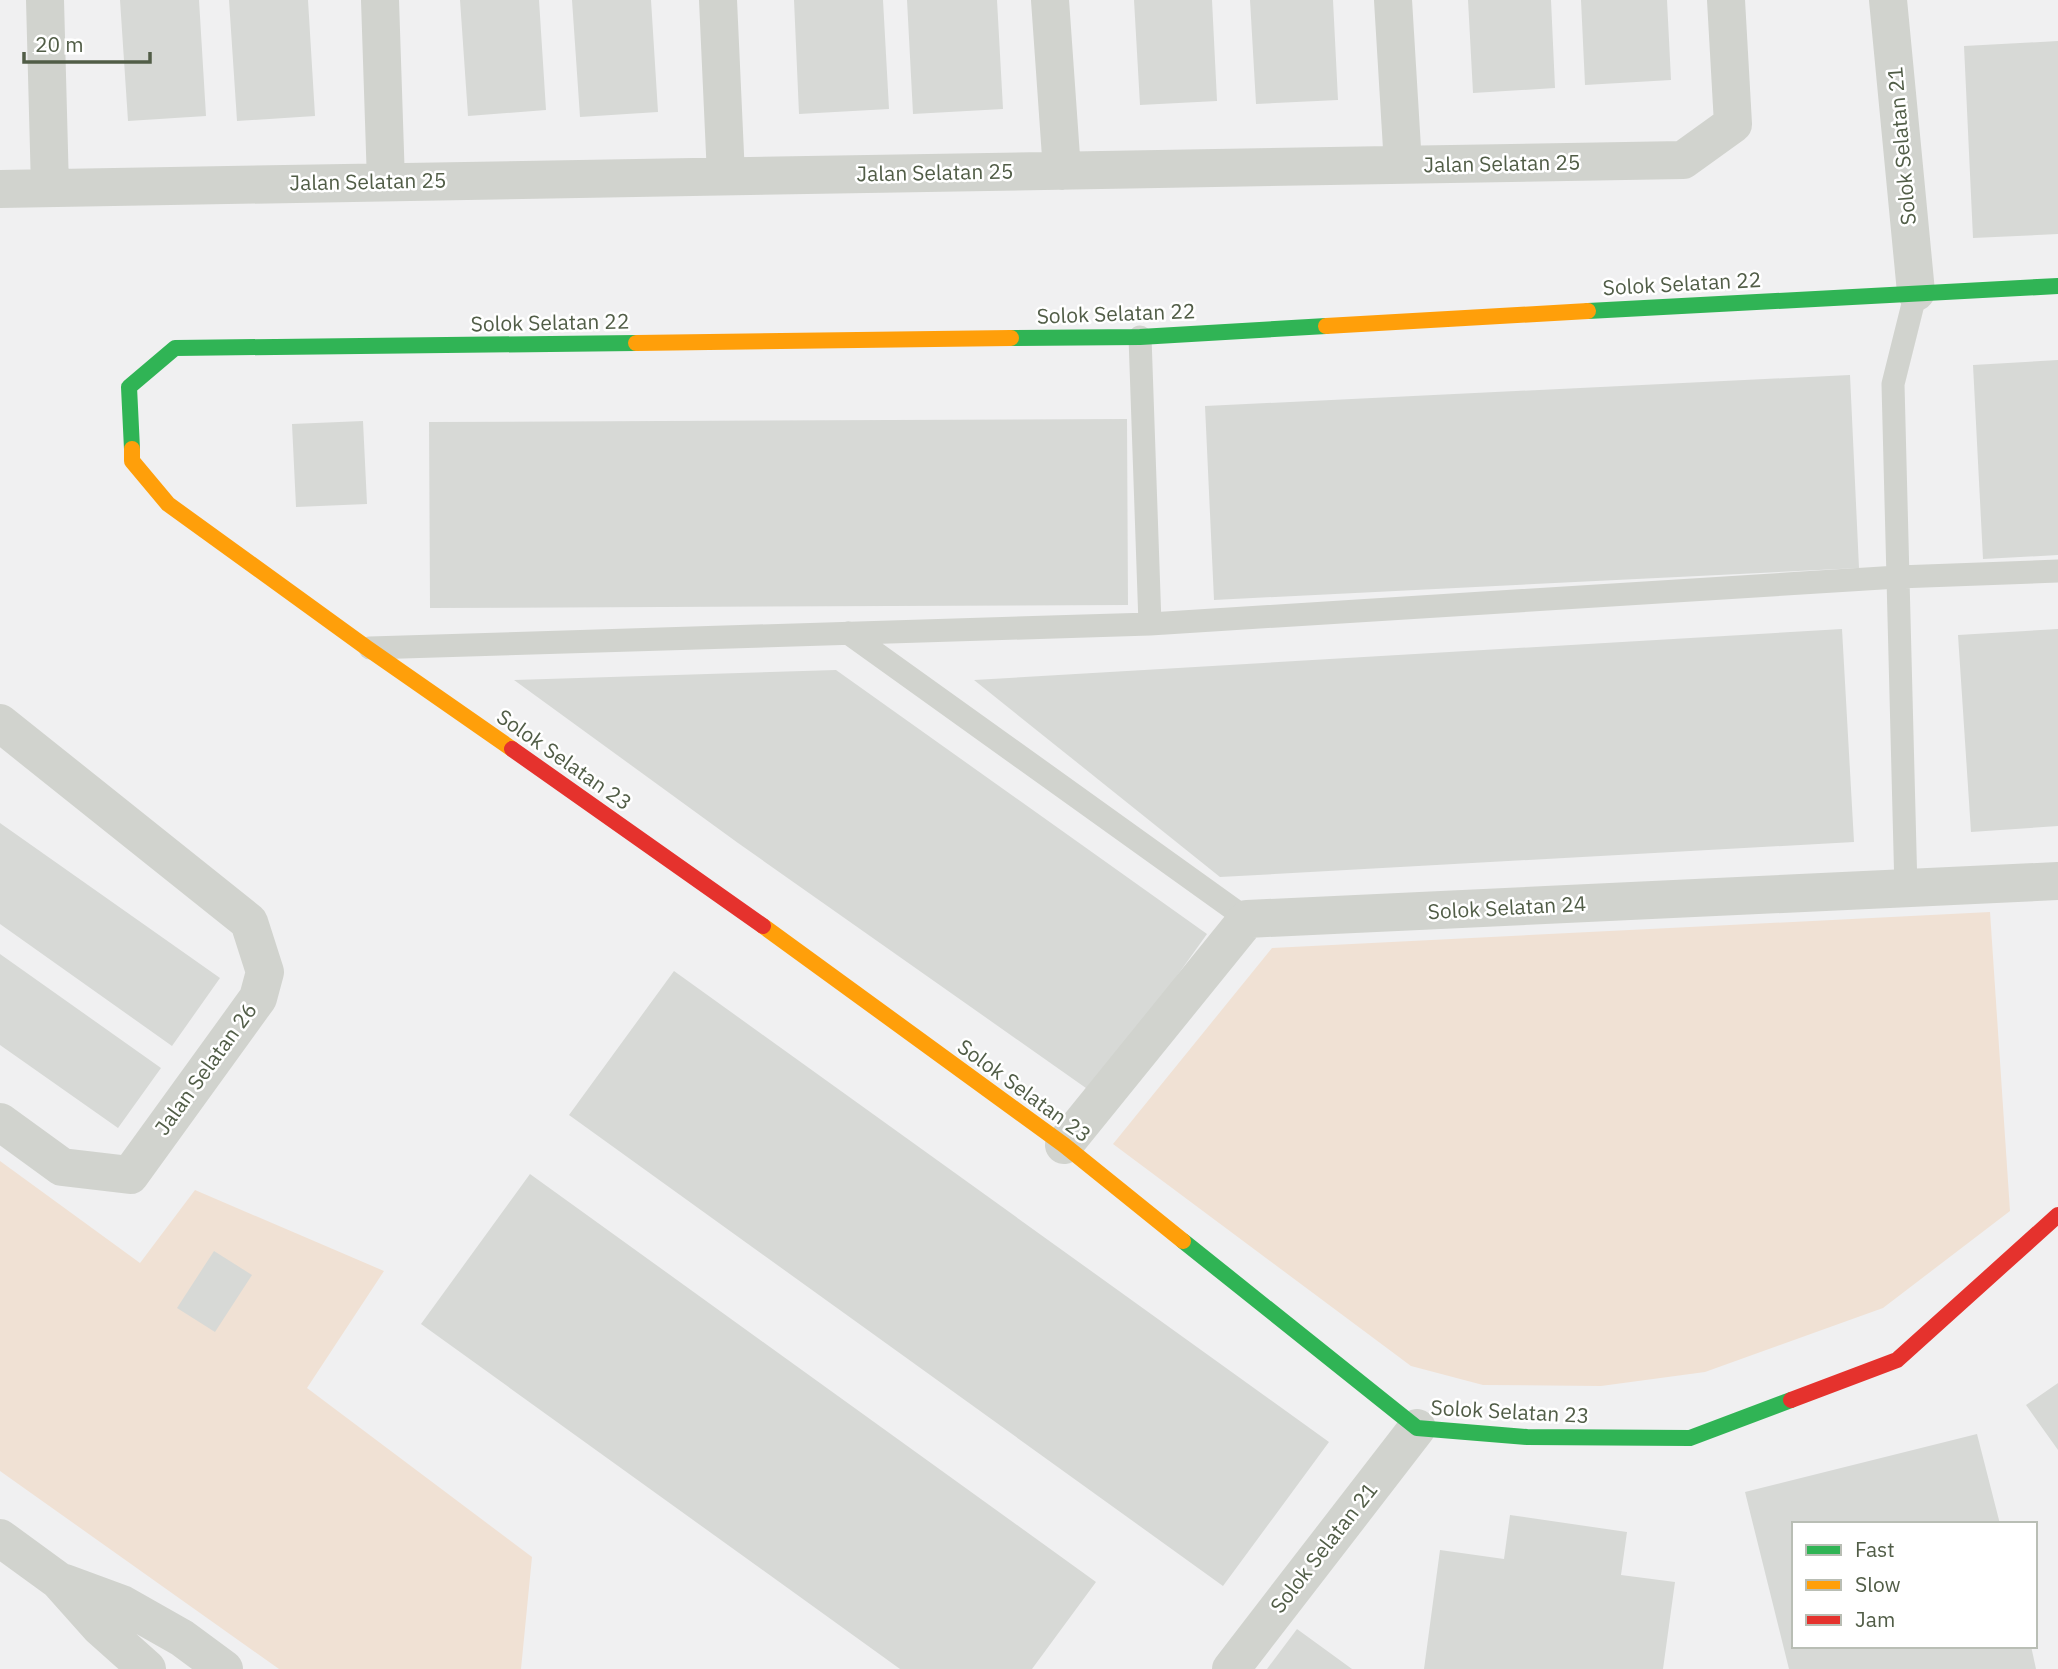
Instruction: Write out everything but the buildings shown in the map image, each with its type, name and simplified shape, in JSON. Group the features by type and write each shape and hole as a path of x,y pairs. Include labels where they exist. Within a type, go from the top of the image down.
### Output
{"street":[{"path":"45,0 50,188"},
{"path":"380,0 386,182"},
{"path":"718,0 726,176"},
{"path":"1050,0 1062,171"},
{"path":"1393,0 1403,165"},
{"name":"Jalan Selatan 25","path":"0,189 1683,160 1733,124 1726,0"},
{"name":"Solok Selatan 21","path":"1888,0 1916,292"},
{"name":"Solok Selatan 22","path":"175,348 1140,337 2058,286"},
{"name":"Solok Selatan 23","path":"175,348 129,387 132,461 168,504 367,648 691,874 1064,1145 1417,1428 1527,1437 1690,1438 1897,1360 2058,1215"},
{"name":"Jalan Selatan 26","path":"0,723 249,922 265,972 258,998 130,1175 62,1167 0,1122"},
{"name":"Solok Selatan 24","path":"1247,919 2058,881"},
{"path":"1064,1145 1247,919"},
{"name":"Solok Selatan 21","path":"1231,1669 1417,1428"},
{"path":"0,1538 60,1581 100,1627 147,1669"},
{"path":"60,1581 122,1604 182,1638 225,1669"}],"lane":[{"path":"1906,890 1893,384 1916,292"},
{"path":"1140,337 1150,624"},
{"path":"367,648 1150,624 1898,577 2058,571"},
{"path":"848,633 1247,919"}],"shaded area":[{"path":"1990,912 2010,1211 1883,1308 1705,1372 1601,1386 1483,1385 1411,1366 1113,1144 1272,948"},
{"path":"0,1161 140,1263 195,1190 384,1271 307,1388 532,1557 521,1669 279,1669 0,1471"}],"traffic: fast":[{"path":"1588,311 2058,286"},
{"path":"1011,338 1140,337 1326,326"},
{"path":"132,449 129,387 175,348 636,343"},
{"path":"1183,1241 1417,1428 1527,1437 1690,1438 1791,1400"}],"traffic: slow":[{"path":"1326,326 1588,311"},
{"path":"636,343 1011,338"},
{"path":"132,449 132,461 168,504 512,749"},
{"path":"763,926 1064,1145 1183,1241"}],"traffic: jam":[{"path":"512,749 763,926"},
{"path":"1791,1400 1897,1360 2058,1215"}]}
